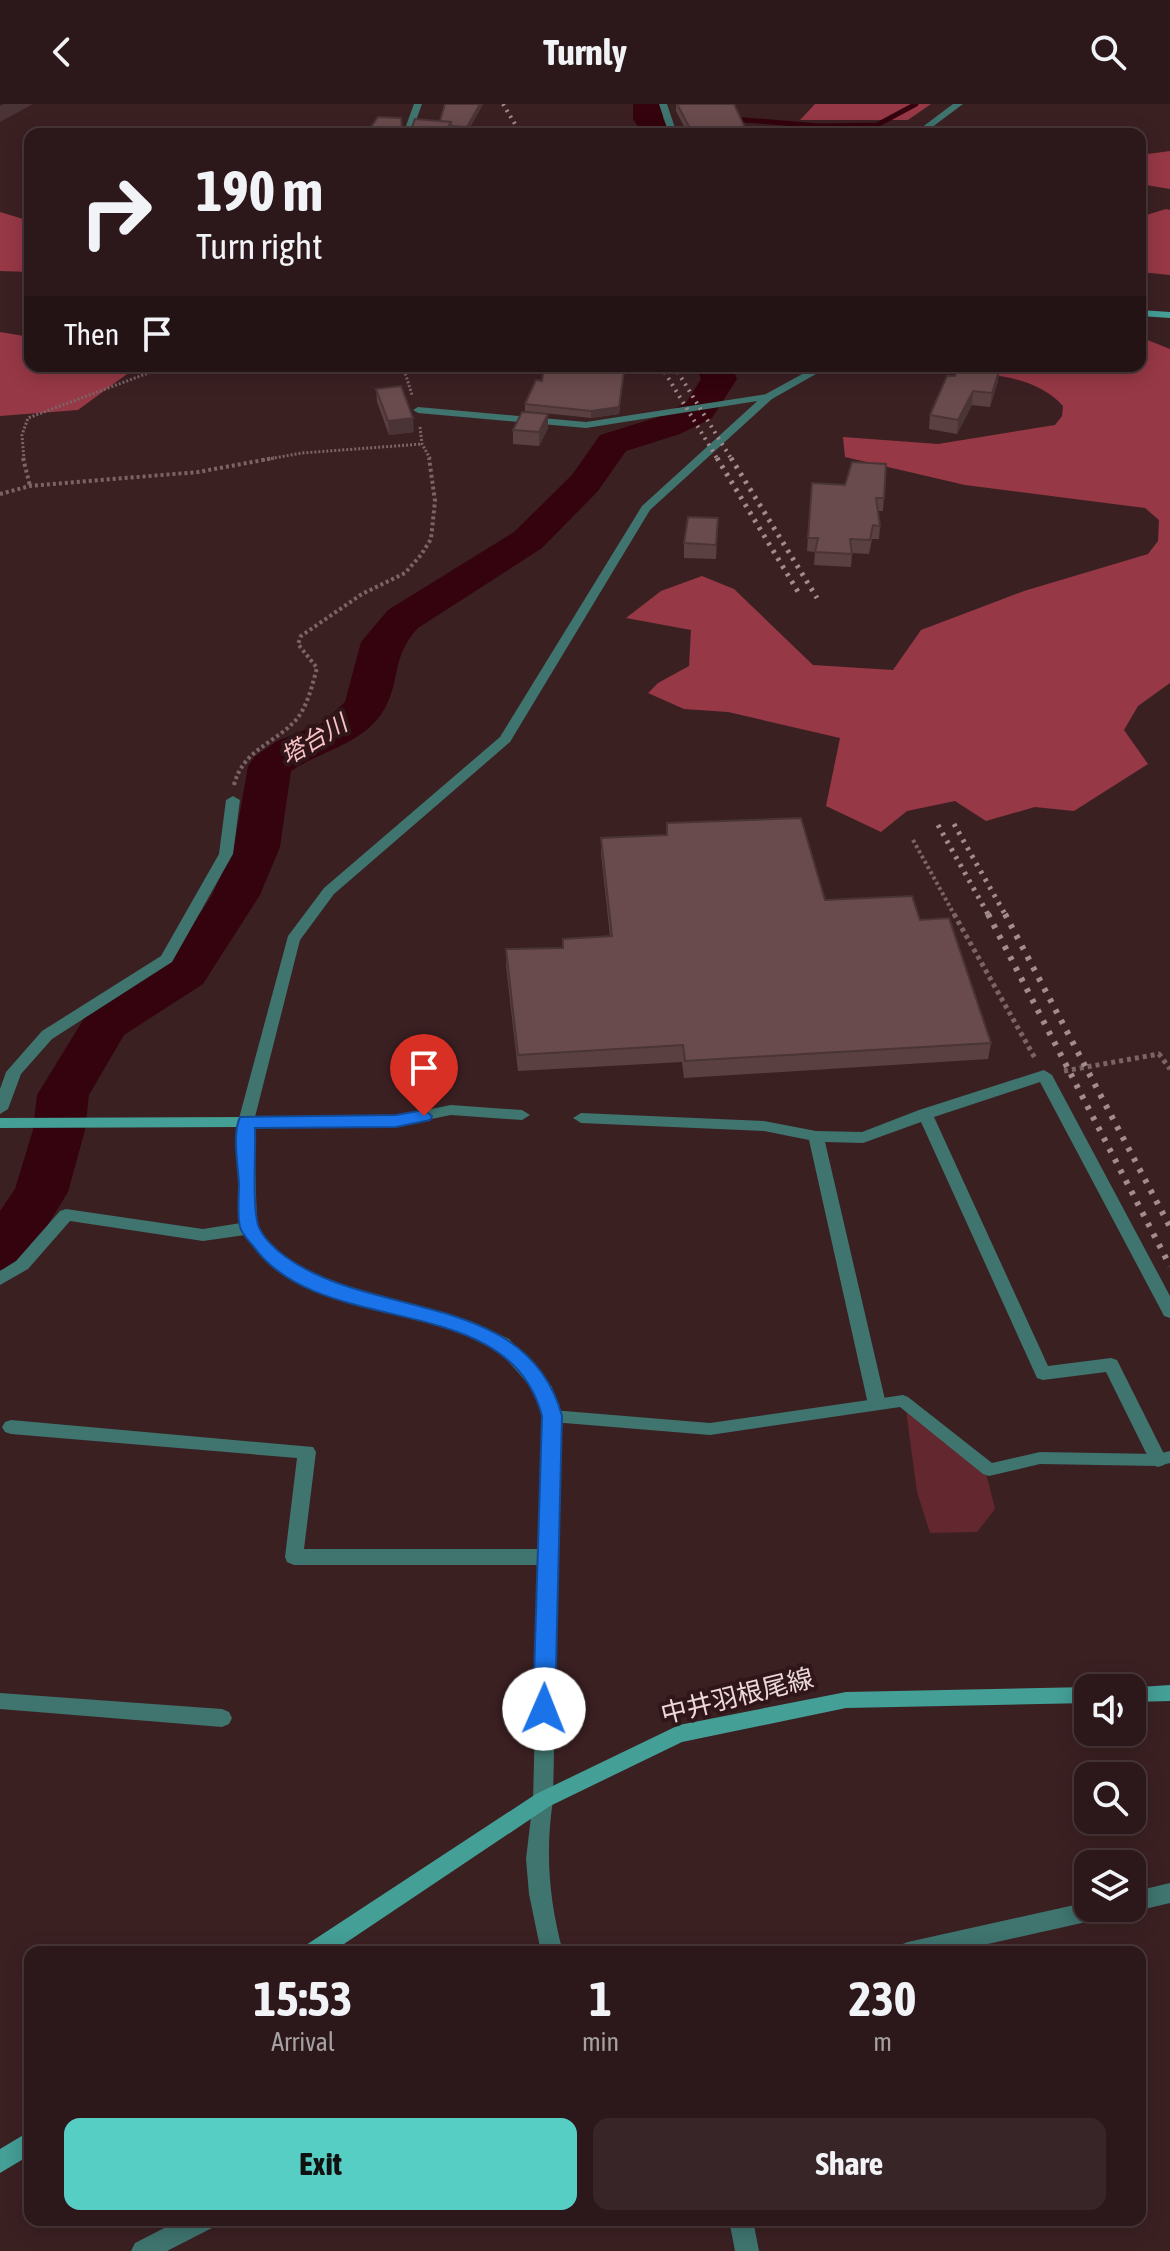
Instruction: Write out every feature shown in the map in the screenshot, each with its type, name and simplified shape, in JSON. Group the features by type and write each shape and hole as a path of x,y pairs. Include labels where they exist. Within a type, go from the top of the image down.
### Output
{"main road":[{"path":"1146,313 1170,315"},
{"path":"0,1123 246,1122"},
{"path":"1146,1694 1170,1693"},
{"name":"中井羽根尾線","path":"323,1946 543,1800 679,1734 846,1700 1074,1695"},
{"path":"0,2162 24,2146"}],"street":[{"path":"663,104 671,128"},
{"path":"925,128 959,104"},
{"path":"550,1946 540,1912 534,1847 543,1800 546,1557 552,1416 546,1392 503,1344 473,1328 341,1294 299,1276 269,1254 249,1228 246,1122 293,939 310,912 329,891 505,739 646,508 768,397 814,372"},
{"path":"0,1109 14,1072 47,1035 167,959 226,854 233,800"},
{"path":"581,1118 764,1126 816,1136 863,1138 1044,1075 1170,1312"},
{"path":"246,1122 396,1121 451,1110 522,1115"},
{"path":"925,1114 1043,1373 1111,1365 1164,1458"},
{"path":"816,1136 877,1404"},
{"path":"0,1279 22,1265 66,1215 203,1235 249,1228"},
{"path":"11,1427 307,1452 294,1557 546,1557"},
{"path":"0,1701 222,1718"},
{"path":"1146,1899 1170,1893"},
{"path":"935,1946 1074,1915"},
{"path":"143,2251 192,2226"},
{"path":"742,2226 747,2251"}],"lane":[{"path":"409,128 418,104"},
{"path":"418,410 586,425 768,397"},
{"path":"552,1416 710,1429 903,1401 989,1470 1040,1458 1164,1458"}],"path":[{"path":"30,486 20,443 28,418 37,411 150,372"},
{"path":"233,800 239,766 248,753 299,717 317,668 298,644 301,636 362,594 405,573 431,539 435,501 431,461 422,444 418,410 405,372"},
{"path":"0,494 30,486 198,472 302,453 422,444"},
{"path":"913,840 1044,1075 1159,1054 1170,1069"}],"shaded area":[{"path":"815,104 931,104 908,120 800,120"},
{"path":"1170,151 1170,189 1146,185 1146,154"},
{"path":"1170,210 1170,275 1146,273 1146,215"},
{"path":"0,212 24,219 24,272 0,271"},
{"path":"0,332 24,336 24,372 130,372 78,410 0,416"},
{"path":"1146,339 1170,349 1170,683 1138,706 1124,730 1148,764 1074,811 1035,807 986,821 955,801 907,811 881,832 826,806 840,738 728,712 684,709 648,693 658,683 689,666 691,630 626,618 661,591 702,576 734,589 813,665 893,670 921,630 1024,591 1148,554 1158,541 1159,520 1145,508 965,485 845,457 843,437 938,444 1055,425 1062,416 1063,406 1039,388 1011,378 950,372 1146,372"},
{"path":"906,1410 986,1473 995,1509 977,1532 930,1533 917,1492"}],"building":[{"path":"445,104 480,104 467,127 451,126 451,122 440,121"},
{"path":"677,104 734,104 745,128 690,128"},
{"path":"378,117 401,118 402,127 412,127 415,119 451,122 448,128 370,128"},
{"path":"543,372 624,372 619,407 591,411 525,404 536,380 542,381"},
{"path":"956,372 999,372 992,393 973,391 958,420 930,415 947,376 955,376"},
{"path":"401,386 413,418 388,421 376,389"},
{"path":"522,412 548,414 539,432 513,430"},
{"path":"852,462 886,464 884,498 876,498 880,526 873,525 870,540 850,539 852,554 815,552 818,538 808,538 812,483 845,485"},
{"path":"688,517 718,518 716,545 684,543"},
{"path":"801,818 825,900 912,896 920,920 949,918 991,1043 685,1061 683,1045 518,1055 506,949 563,948 563,939 612,936 601,838 667,835 667,823"}],"waterway":[{"name":"塔台川","path":"648,104 648,119 654,128"},
{"path":"733,119 819,126 877,125 916,104"},
{"path":"648,119 658,119"},
{"name":"塔台川","path":"0,1250 5,1248 41,1192 59,1130 63,1095 106,1024 186,973 236,895 257,847 270,766 293,750 337,732 365,706 382,642 403,619 528,540 585,483 613,443 629,435 667,426 699,410 719,379 716,372"}],"railway":[{"path":"503,104 517,128"},
{"path":"665,372 718,460"},
{"path":"678,372 732,460"},
{"path":"717,458 800,595"},
{"path":"731,458 817,598"},
{"path":"954,824 1006,916"},
{"path":"938,825 989,916"},
{"path":"988,914 1170,1266"},
{"path":"1005,914 1170,1227"}],"route":[{"path":"424,1116 396,1121 246,1122 249,1228 269,1254 299,1276 341,1294 473,1328 503,1344 546,1392 552,1416 544,1709"}]}
